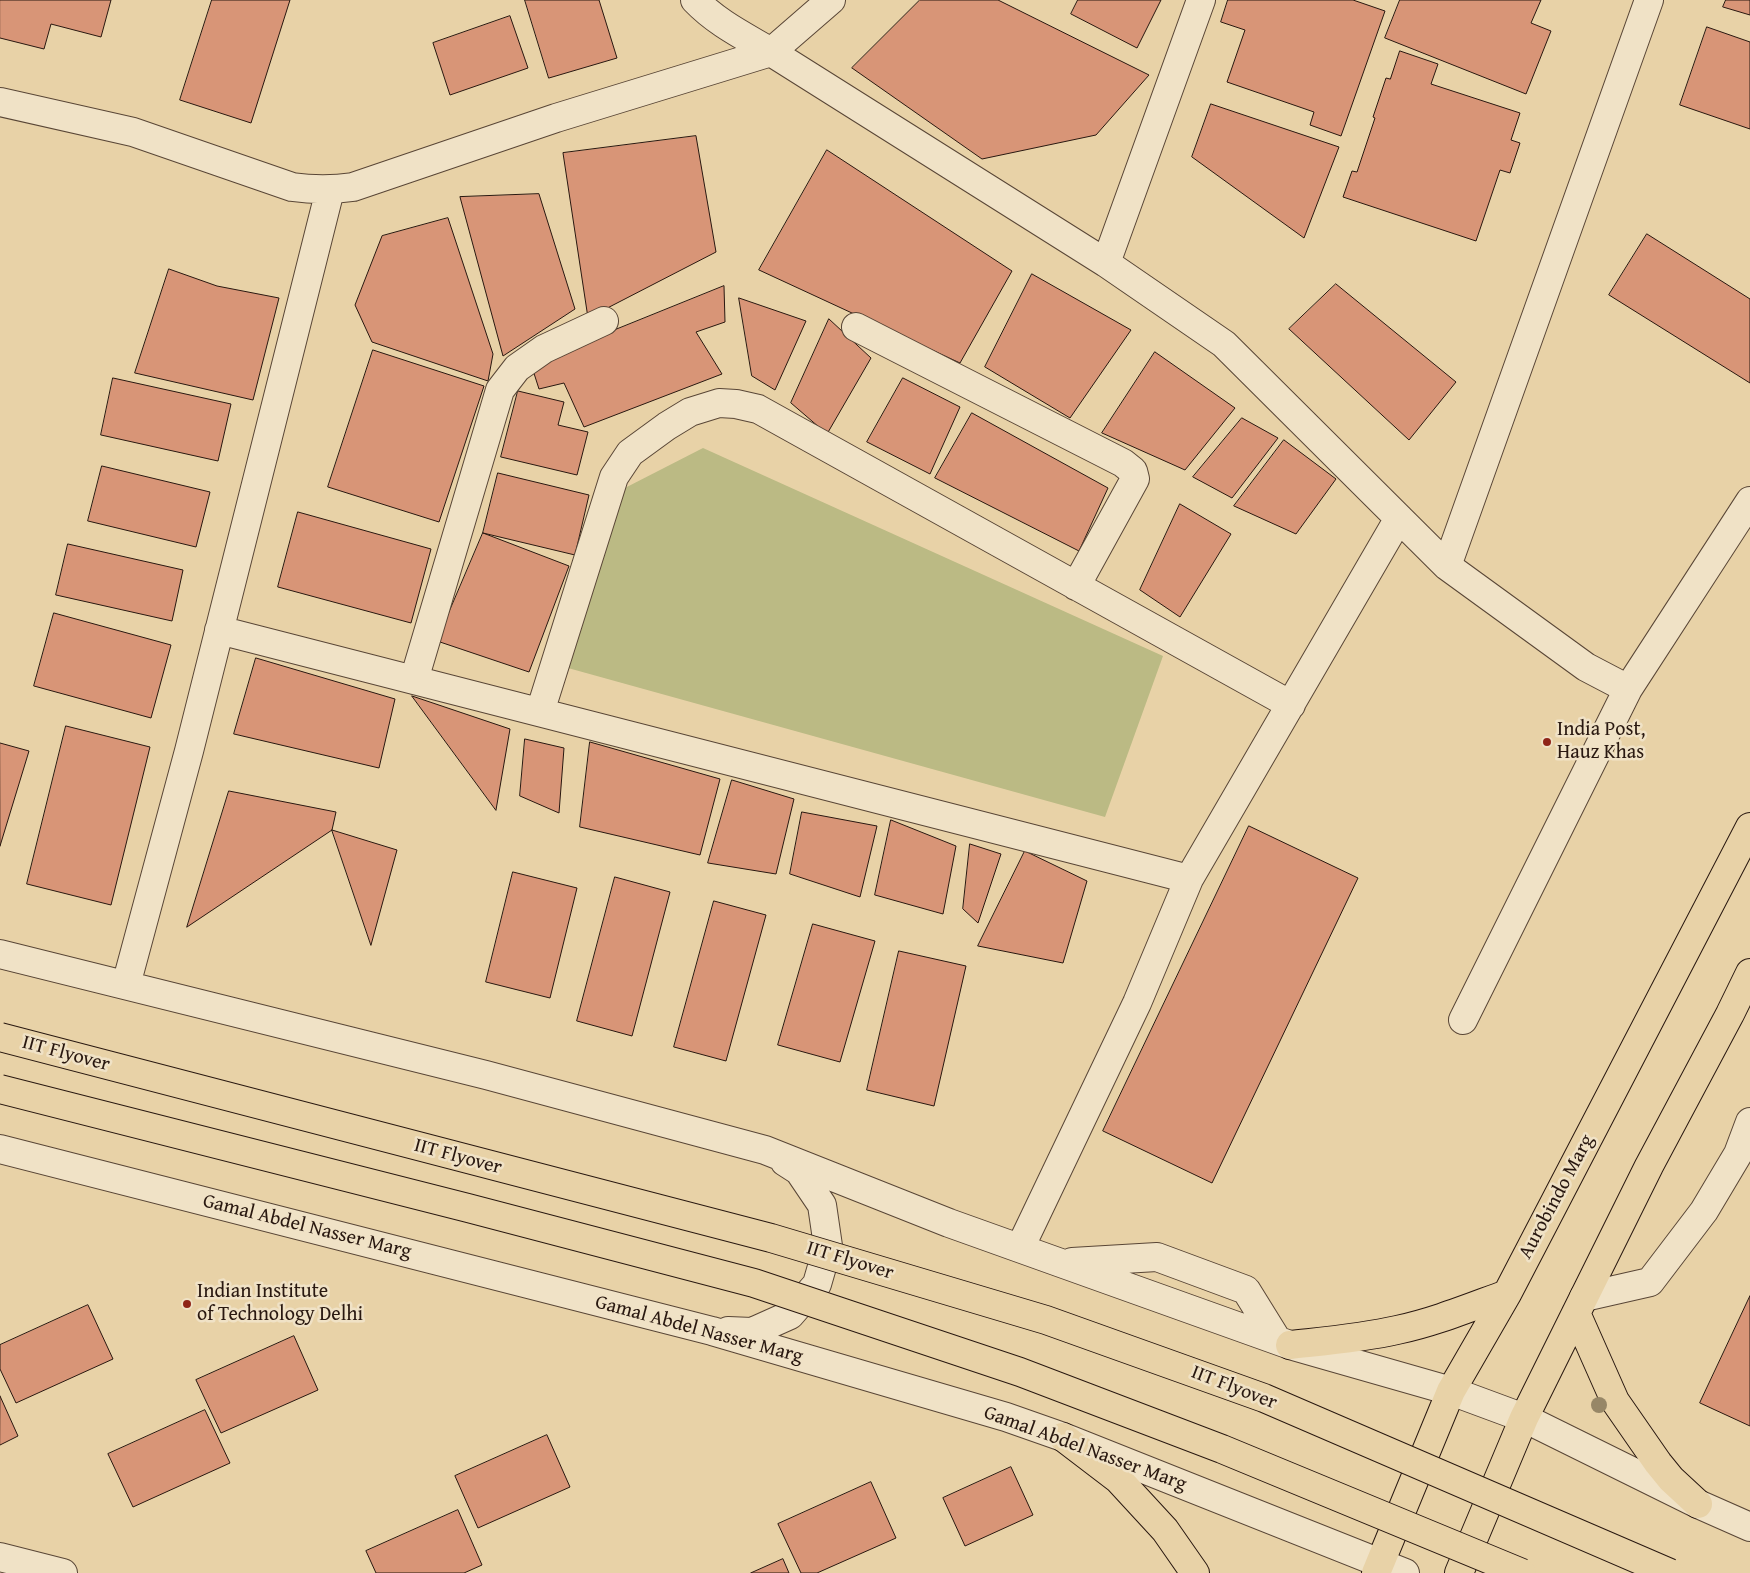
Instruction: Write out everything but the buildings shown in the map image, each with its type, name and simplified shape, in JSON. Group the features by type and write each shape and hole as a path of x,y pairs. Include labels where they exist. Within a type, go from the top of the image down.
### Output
{"main road":[{"name":"Aurobindo Marg","path":"1387,1569 1451,1391 1507,1294 1750,827"},
{"path":"1460,1573 1524,1418 1649,1166 1750,973"},
{"name":"IIT Flyover","path":"0,1037 771,1238 1046,1320 1264,1398 1670,1573"},
{"path":"0,1089 754,1283 1011,1369 1075,1393 1222,1449 1522,1573"},
{"path":"1283,1343 1370,1336 1398,1330 1437,1320 1507,1294"},
{"path":"1580,1305 1615,1401 1658,1463 1671,1479 1698,1504"},
{"path":"1063,1437 1118,1479 1165,1530 1194,1573"}],"street":[{"path":"695,0 722,24 771,52 1106,263 1224,344 1447,566 1586,667 1628,689"},
{"path":"0,102 134,132 292,187 330,190 353,186 556,118 771,52 831,0"},
{"path":"1106,263 1201,0"},
{"path":"1447,566 1649,0"},
{"path":"126,985 189,751 330,190"},
{"path":"414,680 500,390 517,368 544,349 604,320"},
{"path":"856,327 1123,463 1133,470 1135,479 1076,586"},
{"path":"540,712 614,477 630,453 667,426 690,412 719,403 736,404 758,409 1291,705"},
{"path":"1463,1020 1628,689 1750,501"},
{"path":"1020,1248 1137,1003 1189,879 1399,518"},
{"path":"219,630 1189,879"},
{"path":"0,954 486,1075 765,1150 949,1223 1283,1343 1451,1391 1524,1418 1698,1504 1750,1527"},
{"path":"1580,1305 1650,1282 1744,1154 1750,1122"},
{"name":"Gamal Abdel Nasser Marg","path":"0,1148 712,1331 1006,1417 1063,1437 1387,1569"},
{"path":"712,1331 752,1332 790,1315 817,1284 828,1246 822,1205 800,1171 765,1150"},
{"path":"1061,1262 1157,1257 1246,1290 1283,1343"},
{"path":"0,1557 63,1573"}],"shaded area":[{"path":"703,448 1163,656 1105,817 568,668 619,491"}],"place":[{"name":"India Post, Hauz Khas","path":"1547,742"},
{"name":"Indian Institute of Technology Delhi","path":"187,1304"}]}
